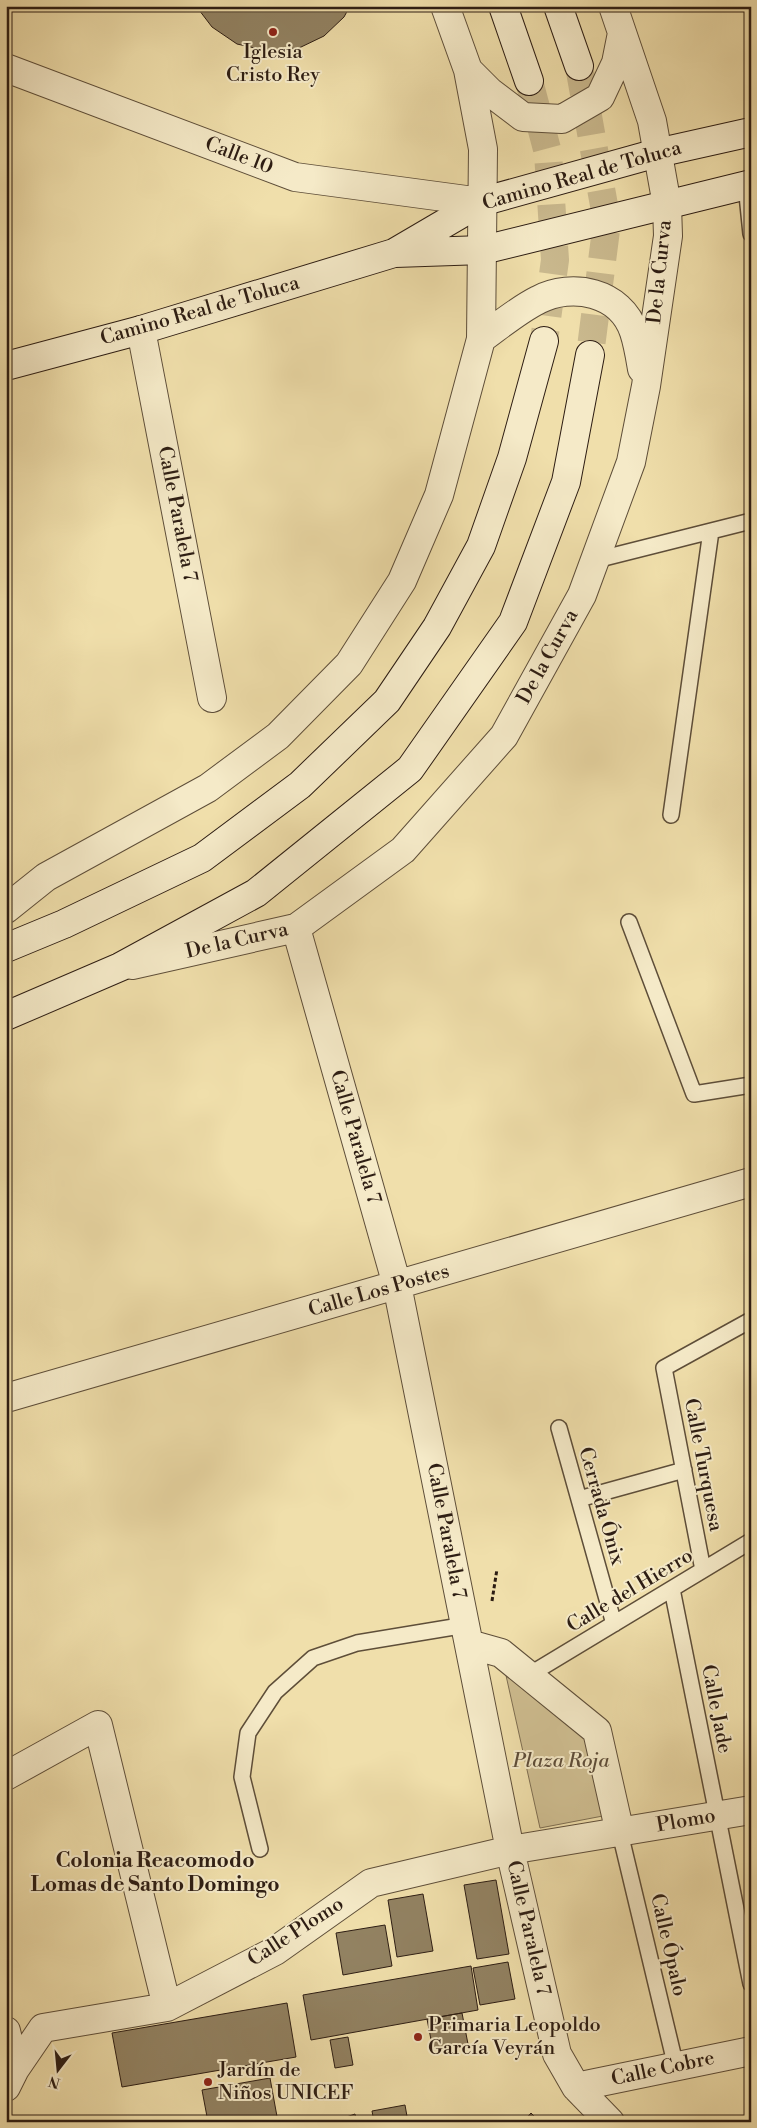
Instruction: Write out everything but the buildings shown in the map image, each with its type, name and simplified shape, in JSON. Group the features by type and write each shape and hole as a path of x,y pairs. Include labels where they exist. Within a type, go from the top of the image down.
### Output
{"street":[{"path":"6,909 46,877 208,788 278,736 349,664 402,581 439,495 481,339 483,149 468,70 445,6"},
{"path":"503,6 529,81"},
{"path":"558,6 579,66"},
{"name":"De la Curva","path":"6,1016 120,967 296,928 403,850 504,736 582,595 631,462 646,386 668,236 667,205 652,122 612,6"},
{"path":"468,70 490,92 523,117 562,119 600,97 616,63 622,33"},
{"name":"Calle 10","path":"6,68 295,177 482,202"},
{"name":"Camino Real de Toluca","path":"6,366 141,330 394,253 482,202 657,153 751,132"},
{"name":"Camino Real de Toluca","path":"394,253 483,250 748,185"},
{"path":"481,339 537,300 557,292 581,291 596,294 614,303 627,318 634,331 646,386"},
{"name":"Calle Paralela 7","path":"141,330 212,698"},
{"path":"6,948 64,924 202,858 300,785 387,701 437,627 481,546 512,458 544,341"},
{"path":"120,967 256,893 410,769 512,622 566,482 590,355"},
{"name":"Calle Paralela 7","path":"296,928 397,1285 510,1850 556,2054 576,2087 610,2122"},
{"name":"Calle Los Postes","path":"6,1398 751,1182"},
{"path":"467,1635 501,1653 597,1731 620,1833"},
{"path":"6,1776 98,1725 168,2007"},
{"name":"Plomo","path":"620,1833 751,1810"},
{"name":"Calle Plomo","path":"11,2078 43,2028 168,2007 275,1951 370,1882 510,1850 620,1833"},
{"path":"6,2031 11,2078"},
{"name":"Calle Cobre","path":"576,2087 751,2051"}],"lane":[{"path":"748,185 751,234"},
{"path":"596,560 751,521"},
{"path":"670,815 711,531"},
{"path":"629,922 694,1094 751,1085"},
{"name":"Calle Turquesa","path":"703,1570 664,1368 751,1320"},
{"name":"Cerrada Ónix","path":"559,1428 614,1624"},
{"path":"579,1499 684,1470"},
{"name":"Calle del Hierro","path":"529,1676 751,1541"},
{"name":"Calle Jade","path":"672,1589 751,1984"},
{"path":"260,1849 242,1777 248,1733 275,1692 313,1658 357,1643 467,1635"},
{"name":"Calle Ópalo","path":"620,1833 676,2067"}],"path":[{"path":"491,1604 497,1569"}],"green space":[{"name":"Plaza Roja","path":"503,1662 592,1736 608,1815 540,1828"}],"tunnel":[{"path":"579,66 607,222 590,355"},
{"path":"529,81 548,153 555,260 544,341"}],"place":[{"name":"Iglesia Cristo Rey","path":"273,32"},
{"name":"Primaria Leopoldo García Veyrán","path":"418,2037"},
{"name":"Jardín de Niños UNICEF","path":"208,2082"}],"district":[{"name":"Colonia Reacomodo Lomas de Santo Domingo","path":"155,1873"}]}
